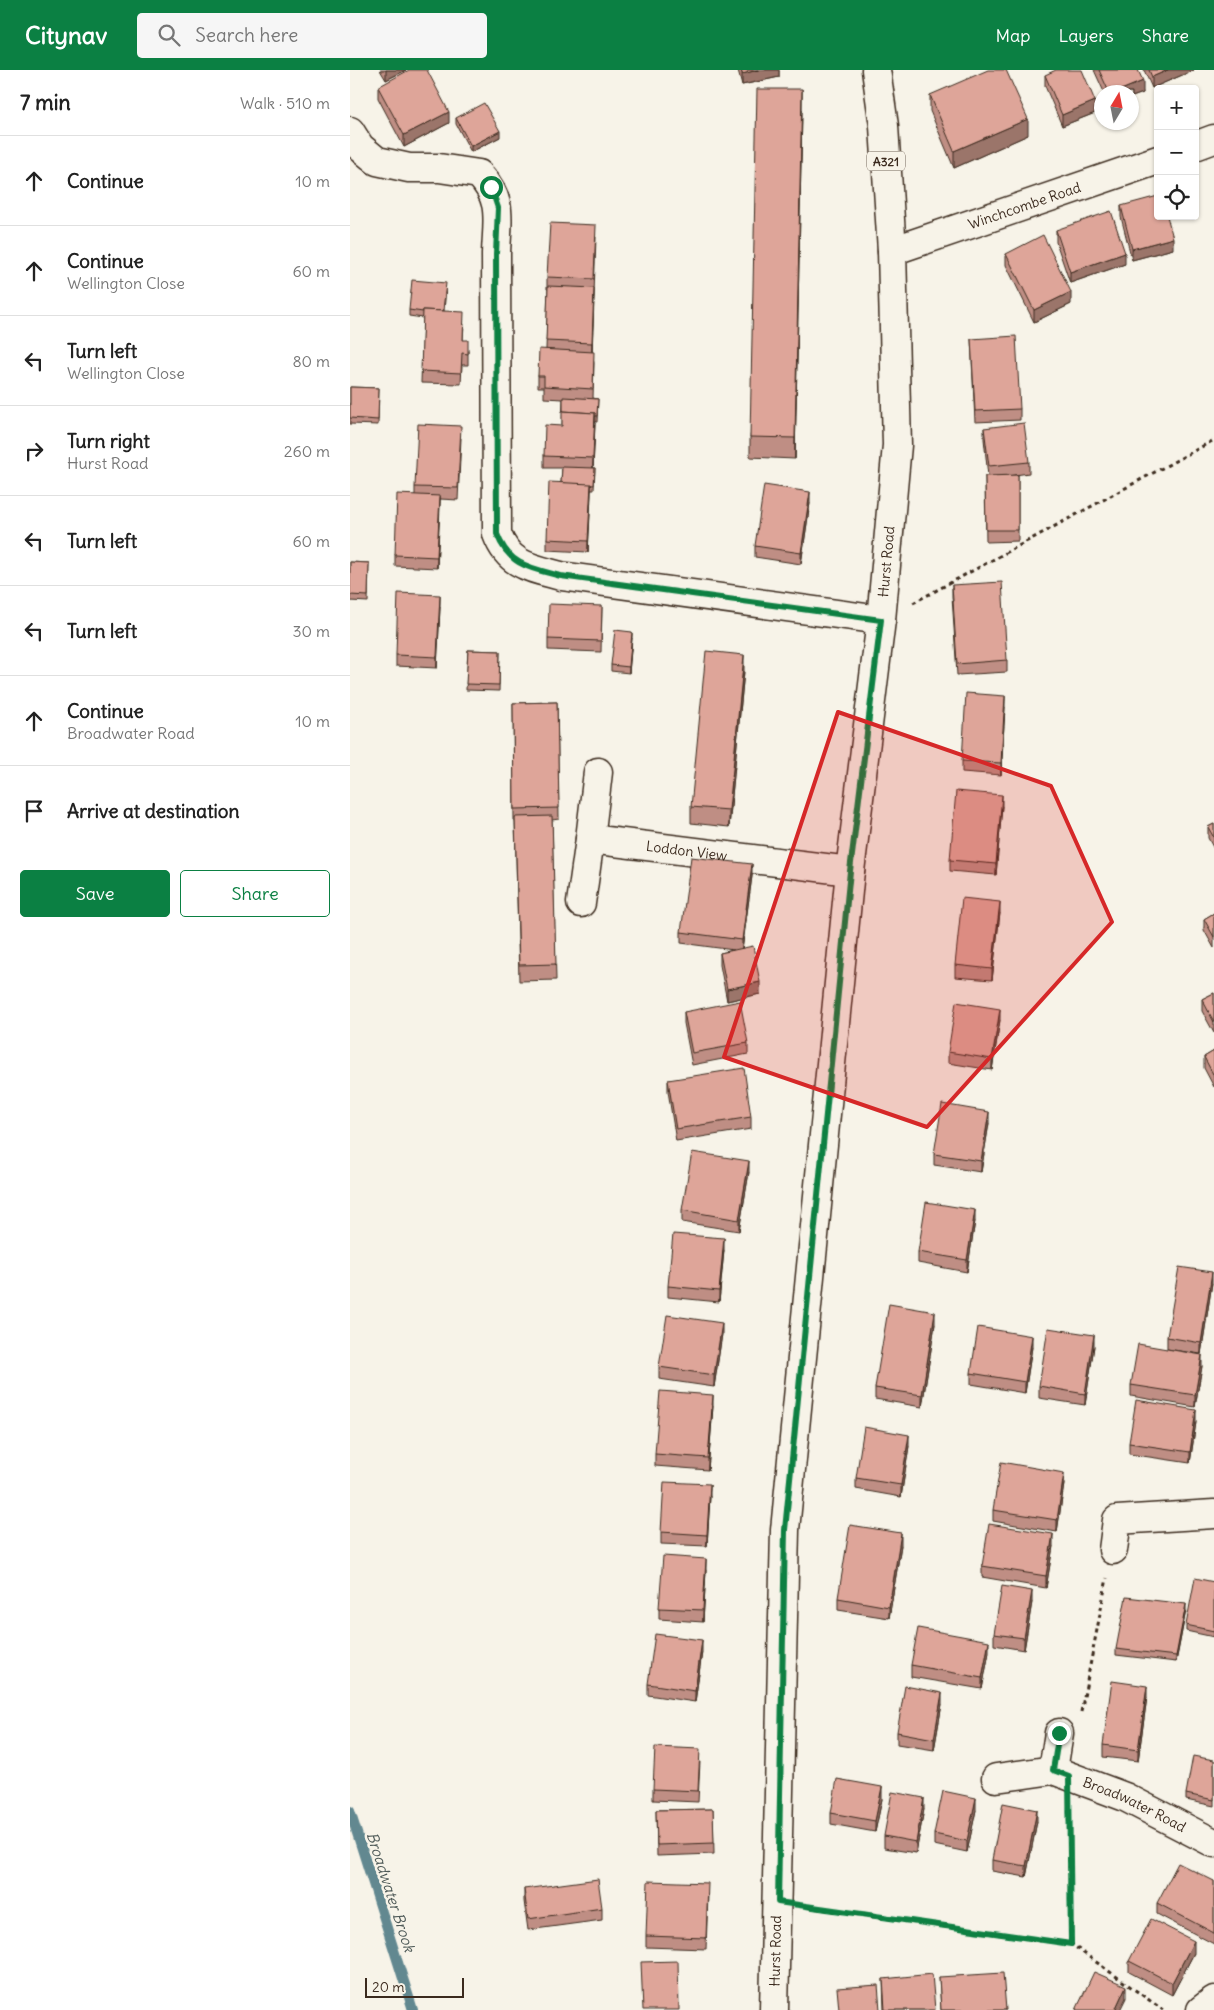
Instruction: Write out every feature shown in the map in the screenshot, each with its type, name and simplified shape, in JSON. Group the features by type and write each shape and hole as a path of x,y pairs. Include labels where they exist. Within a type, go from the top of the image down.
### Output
{"main road":[{"name":"Hurst Road","path":"774,2010 778,1902 785,1530 850,871 881,620 897,445 892,251 884,126 876,70"},
{"path":"350,131 360,147 377,161 409,168 439,168 479,174 491,187 498,208 496,254 497,534 502,548 516,561 561,576 881,620"},
{"path":"1199,145 1214,139"},
{"name":"Winchcombe Road","path":"892,251 1154,161"},
{"path":"581,903 598,772"},
{"name":"Loddon View","path":"590,839 850,871"},
{"path":"1113,1550 1117,1520 1214,1514"},
{"path":"1061,1773 1069,1726"},
{"name":"Broadwater Road","path":"996,1778 1061,1773 1125,1797 1214,1843"},
{"path":"1201,2010 1214,2000"}],"path":[{"path":"881,620 1214,440"},
{"path":"1069,1726 1113,1550"},
{"path":"1061,1773 1071,1944"},
{"path":"778,1902 1071,1944 1163,2010"}],"highlighted area":[{"path":"838,712 1051,786 1112,922 927,1127 724,1057"}],"building":[{"path":"409,70 427,70 449,112 404,135 378,87"},
{"path":"741,70 758,70 742,74"},
{"path":"988,70 1006,70 1028,119 954,151 930,95"},
{"path":"1056,70 1082,70 1094,101 1062,115 1045,75"},
{"path":"1099,70 1138,70 1143,81 1133,85 1106,85"},
{"path":"1149,70 1168,70 1152,77"},
{"path":"757,89 802,89 795,438 750,437"},
{"path":"484,103 500,131 471,146 456,118"},
{"path":"1154,197 1154,220 1168,220 1173,238 1132,249 1121,206"},
{"path":"1111,211 1125,253 1070,272 1056,230"},
{"path":"550,223 596,225 594,279 547,277"},
{"path":"1043,235 1071,292 1034,310 1006,254"},
{"path":"412,280 446,283 443,311 423,310 423,312 409,310"},
{"path":"548,286 594,288 592,343 546,341"},
{"path":"423,310 464,312 463,340 468,340 468,354 462,353 461,373 421,371"},
{"path":"1016,336 1020,409 975,411 971,339"},
{"path":"539,349 594,352 593,389 544,386 544,376 538,376"},
{"path":"350,387 379,388 378,420 350,418"},
{"path":"563,397 598,399 597,416 595,416 595,413 563,411"},
{"path":"562,411 595,413 593,458 544,456 545,425 562,426"},
{"path":"1024,423 1029,462 989,466 984,428"},
{"path":"418,424 461,426 458,488 415,487"},
{"path":"562,467 595,468 594,485 561,483"},
{"path":"1018,475 1018,530 986,530 985,476"},
{"path":"549,482 591,484 588,541 547,539"},
{"path":"764,485 810,492 801,553 755,546"},
{"path":"397,494 440,496 437,557 395,555"},
{"path":"350,562 369,563 368,596 350,595"},
{"path":"1002,582 1007,660 957,664 952,585"},
{"path":"398,593 440,595 437,657 396,655"},
{"path":"549,604 602,606 601,641 548,639"},
{"path":"615,630 632,632 629,667 611,665"},
{"path":"468,650 500,651 499,685 466,684"},
{"path":"706,651 744,655 729,810 691,807"},
{"path":"966,693 1005,696 1001,763 962,761"},
{"path":"557,702 559,808 514,809 513,703"},
{"path":"956,791 1002,795 996,864 950,860"},
{"path":"552,816 556,964 519,965 515,817"},
{"path":"1214,824 1214,838 1208,827"},
{"path":"691,857 752,864 742,940 681,932"},
{"path":"962,898 1000,902 992,969 955,965"},
{"path":"1214,913 1214,937 1204,919"},
{"path":"753,946 760,982 727,989 720,953"},
{"path":"1214,993 1214,1022 1202,999"},
{"path":"740,1001 748,1043 692,1053 684,1012"},
{"path":"956,1002 1000,1009 992,1059 948,1052"},
{"path":"1214,1051 1214,1076 1204,1057"},
{"path":"744,1068 751,1117 676,1129 668,1080"},
{"path":"942,1104 989,1112 981,1161 934,1154"},
{"path":"692,1152 749,1161 739,1220 682,1210"},
{"path":"926,1202 975,1210 967,1260 918,1252"},
{"path":"673,1234 724,1238 719,1291 668,1286"},
{"path":"1179,1267 1212,1272 1201,1343 1167,1337"},
{"path":"889,1304 935,1312 922,1395 875,1388"},
{"path":"667,1315 722,1323 714,1375 659,1367"},
{"path":"978,1327 1032,1336 1025,1382 971,1373"},
{"path":"1048,1328 1094,1335 1085,1394 1039,1386"},
{"path":"1138,1344 1202,1355 1195,1395 1131,1385"},
{"path":"660,1391 713,1395 708,1458 655,1454"},
{"path":"1136,1400 1196,1410 1190,1452 1129,1443"},
{"path":"864,1427 909,1435 901,1485 856,1478"},
{"path":"1001,1462 1064,1473 1057,1520 993,1510"},
{"path":"664,1482 710,1484 707,1535 661,1532"},
{"path":"989,1524 1053,1534 1046,1576 982,1566"},
{"path":"850,1525 901,1533 889,1607 838,1598"},
{"path":"663,1556 706,1559 703,1610 659,1608"},
{"path":"1195,1578 1214,1582 1214,1631 1186,1625"},
{"path":"1002,1586 1032,1591 1024,1638 994,1634"},
{"path":"1126,1597 1186,1604 1176,1656 1116,1649"},
{"path":"918,1628 989,1641 982,1678 911,1665"},
{"path":"655,1634 702,1640 695,1691 648,1684"},
{"path":"1112,1681 1147,1686 1138,1750 1103,1745"},
{"path":"905,1686 942,1693 934,1739 897,1732"},
{"path":"655,1747 700,1749 698,1791 653,1789"},
{"path":"1193,1756 1214,1760 1214,1800 1186,1794"},
{"path":"837,1779 882,1787 875,1821 831,1813"},
{"path":"943,1791 976,1798 967,1841 934,1834"},
{"path":"892,1792 924,1798 916,1842 884,1836"},
{"path":"1003,1803 1037,1810 1026,1866 992,1860"},
{"path":"713,1809 714,1843 657,1845 656,1810"},
{"path":"1178,1863 1214,1881 1214,1933 1157,1903"},
{"path":"598,1879 602,1908 528,1919 524,1889"},
{"path":"648,1881 708,1883 706,1938 646,1936"},
{"path":"1151,1919 1194,1941 1172,1983 1129,1961"},
{"path":"678,1961 679,2010 643,2010 641,1962"},
{"path":"1094,1972 1126,1986 1115,2010 1076,2010"},
{"path":"1003,1973 1006,2010 941,2010 939,1977"},
{"path":"932,1974 935,2010 885,2010 883,1979"},
{"path":"878,1985 880,2010 839,2010 837,1988"}],"waterway":[{"name":"Broadwater Brook","path":"350,1811 413,2010"}],"route":[{"path":"491,187 498,208 496,254 497,534 502,548 516,561 535,569 561,576 881,620 850,871 785,1530 778,1902 1071,1944 1069,1776 1053,1770 1059,1733"}]}
